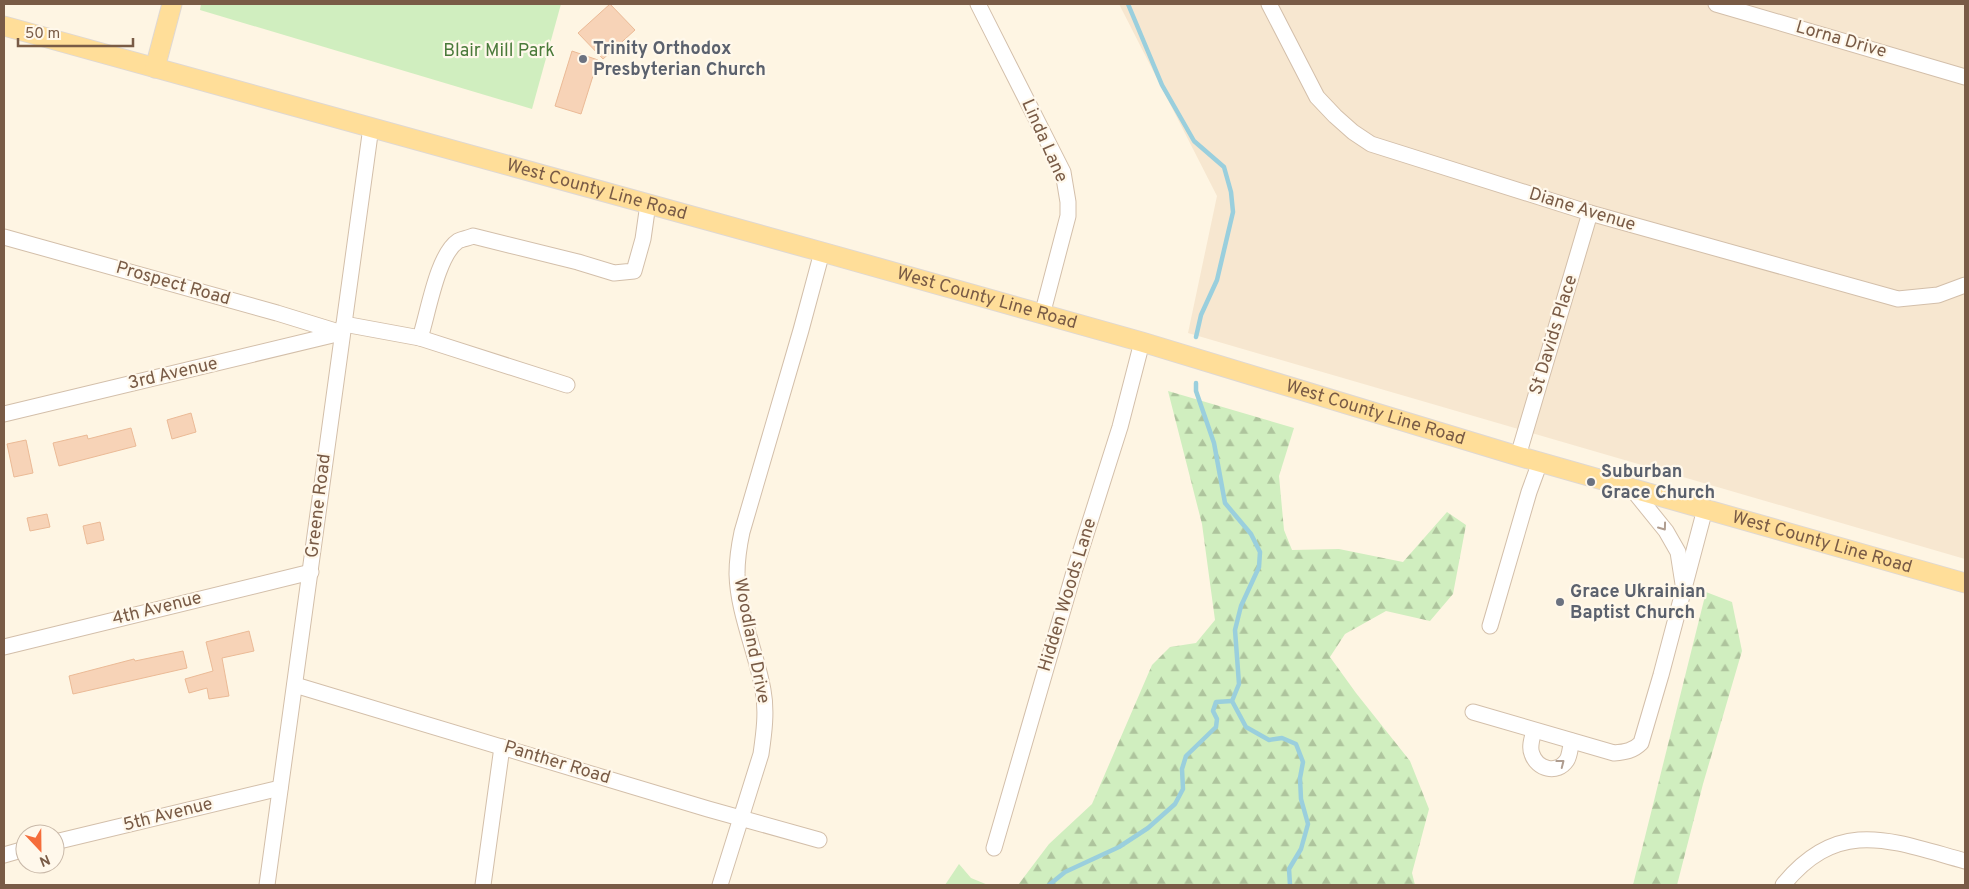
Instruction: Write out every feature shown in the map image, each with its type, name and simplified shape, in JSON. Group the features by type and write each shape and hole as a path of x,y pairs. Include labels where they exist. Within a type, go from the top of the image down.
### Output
{"main road":[{"path":"155,68 172,4"},
{"name":"West County Line Road","path":"4,26 1142,342 1518,456 1965,583"}],"street":[{"name":"Linda Lane","path":"978,4 1063,172 1068,216 1042,315"},
{"name":"Diane Avenue","path":"1269,4 1317,97 1353,132 1371,144 1590,214 1898,299 1938,294 1965,285"},
{"name":"Lorna Drive","path":"1716,4 1965,77"},
{"name":"Greene Road","path":"267,885 371,127"},
{"path":"420,338 428,313 436,275 458,241 473,236 578,262 614,273 634,271 643,239 648,204"},
{"name":"St Davids Place","path":"1518,456 1590,214"},
{"name":"Prospect Road","path":"4,237 277,313 343,328 420,338 568,384"},
{"name":"Woodland Drive","path":"720,885 761,754 764,733 765,711 763,690 739,596 738,553 742,532 822,252"},
{"name":"3rd Avenue","path":"4,414 343,328"},
{"name":"Hidden Woods Lane","path":"994,848 1074,572 1120,427 1142,342"},
{"path":"1490,626 1529,492 1540,462"},
{"path":"1632,489 1666,531 1678,552 1684,588"},
{"path":"1473,712 1614,754 1636,748 1641,743 1705,510"},
{"name":"4th Avenue","path":"4,647 311,572"},
{"name":"Panther Road","path":"295,685 819,840"},
{"path":"1534,731 1531,748 1532,755 1536,762 1547,769 1554,769 1564,764 1572,741"},
{"path":"483,885 502,747"},
{"name":"5th Avenue","path":"65,840 280,788"},
{"path":"1783,885 1796,869 1813,855 1826,848 1848,841 1882,840 1965,861"}],"shaded area":[{"path":"1119,4 1965,4 1965,559 1188,333 1217,196"}],"green space":[{"name":"Blair Mill Park","path":"201,4 561,4 532,109 200,10"},
{"path":"1168,391 1294,428 1279,476 1284,530 1292,550 1339,549 1403,562 1447,512 1466,525 1453,594 1430,621 1386,611 1345,634 1330,657 1410,761 1429,809 1412,873 1415,885 1018,885 1049,844 1092,804 1152,665 1170,647 1196,643 1215,620 1202,524"},
{"path":"1706,592 1732,602 1742,651 1703,784 1677,885 1633,885"},
{"path":"959,864 971,878 988,885 945,885"}],"building":[{"path":"610,4 635,30 603,59 578,33"},
{"path":"572,51 598,60 581,114 555,106"},
{"path":"191,413 196,432 172,439 167,420"},
{"path":"131,428 136,446 59,466 53,443 87,435 88,439"},
{"path":"26,440 33,473 14,477 7,444"},
{"path":"47,514 50,527 30,531 27,518"},
{"path":"100,522 104,540 87,544 83,526"},
{"path":"249,631 254,651 222,658 229,696 209,699 207,688 189,693 185,679 213,671 206,642"},
{"path":"183,651 187,668 73,694 69,676 134,659 135,661"}],"waterway":[{"path":"1128,4 1162,85 1194,141 1224,167 1231,192 1233,212 1217,280 1201,315 1196,337"},
{"path":"1196,383 1196,391 1214,443 1225,503 1251,534 1260,552 1259,567 1241,606 1235,630 1239,684 1232,701 1246,727 1269,740 1282,738 1296,744 1303,762 1300,778 1301,799 1308,824 1301,849 1289,869 1290,885"},
{"path":"1049,885 1065,872 1119,847 1148,828 1175,804 1183,789 1182,769 1186,756 1216,727 1217,719 1213,711 1216,702 1232,701"}],"place":[{"name":"Trinity Orthodox Presbyterian Church","path":"583,59"},
{"name":"Suburban Grace Church","path":"1591,482"},
{"name":"Grace Ukrainian Baptist Church","path":"1560,602"}]}
